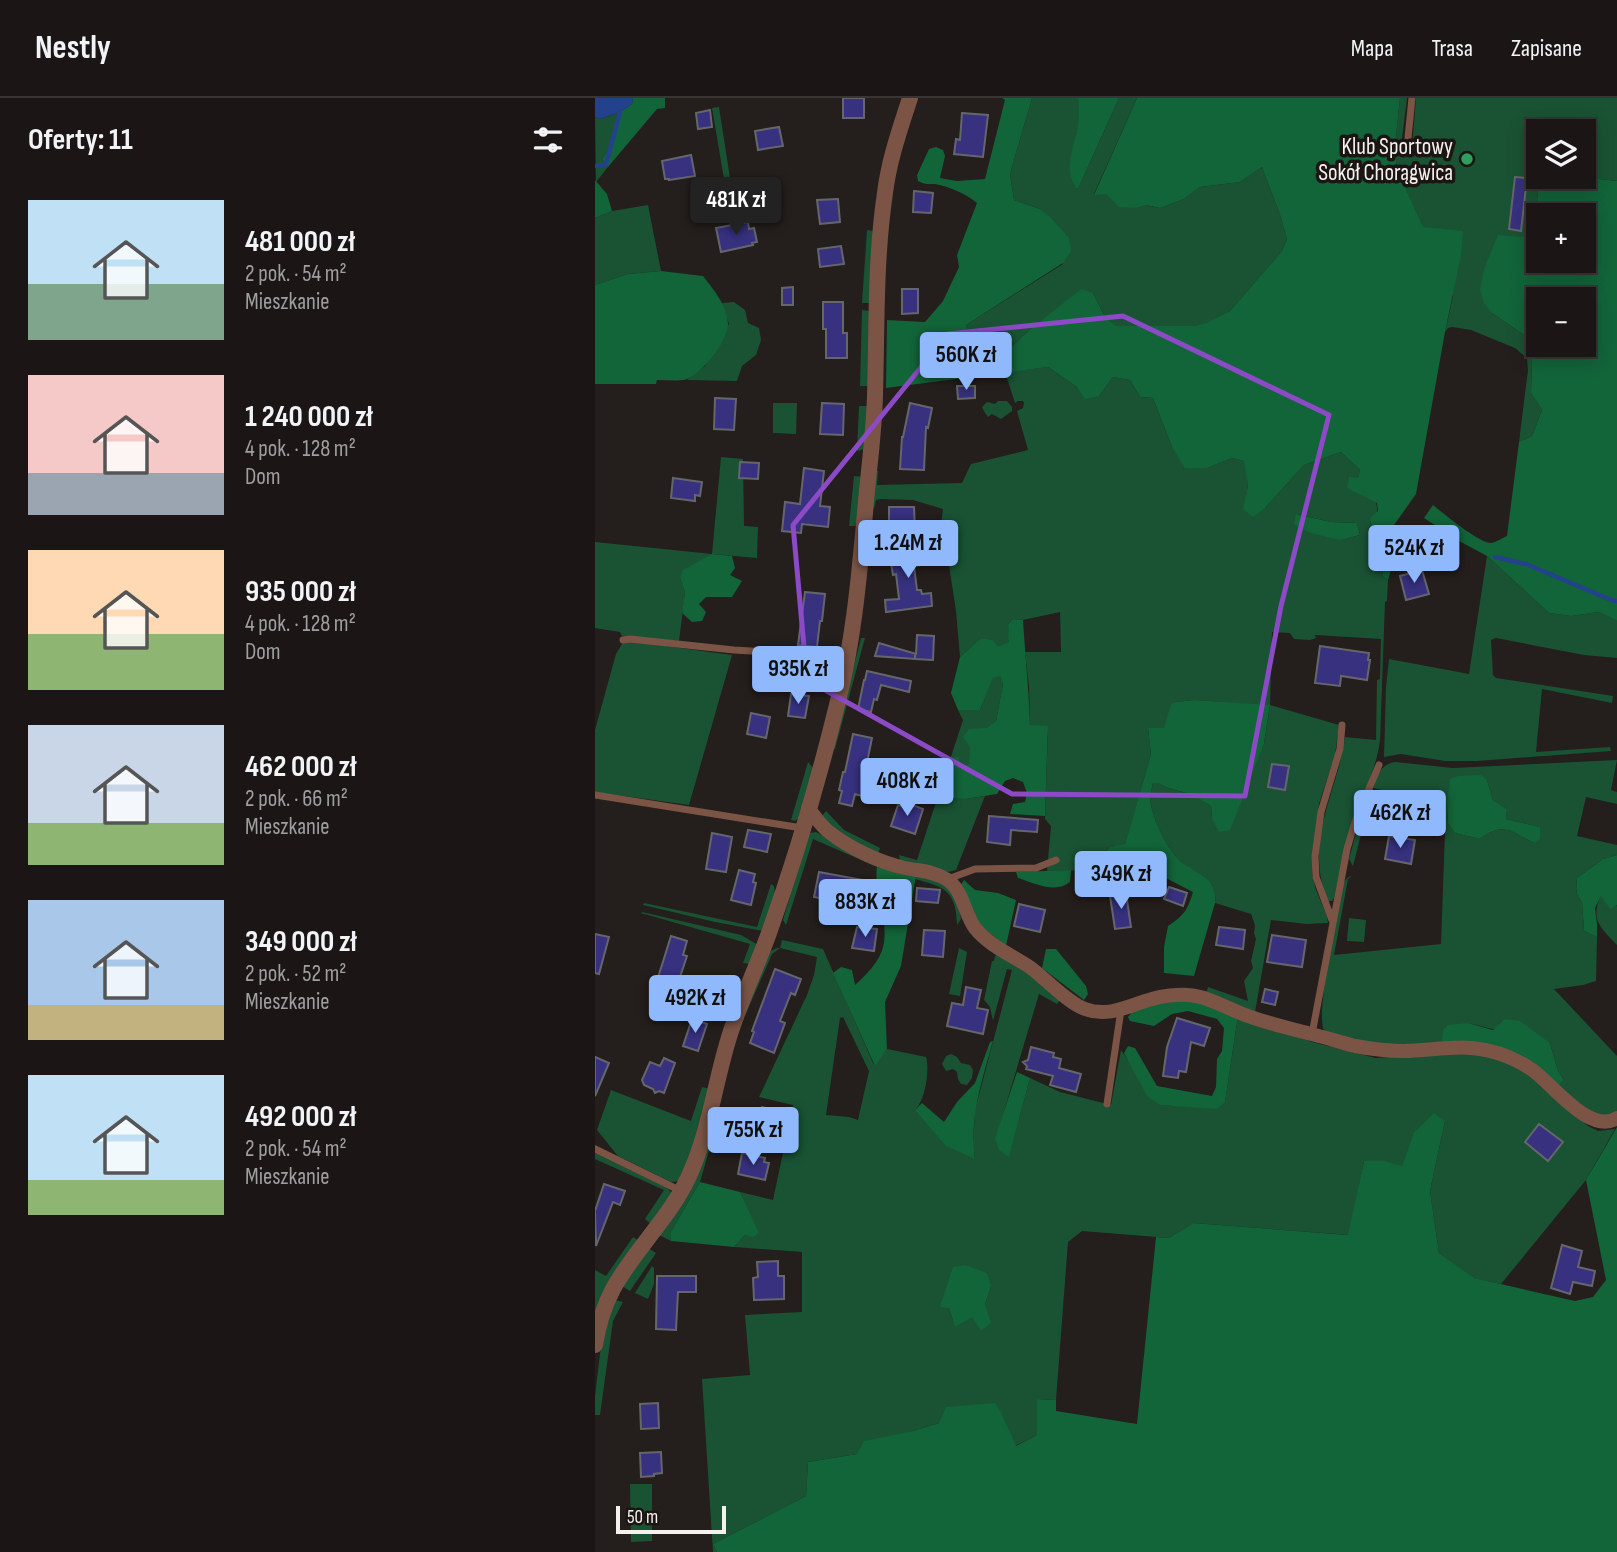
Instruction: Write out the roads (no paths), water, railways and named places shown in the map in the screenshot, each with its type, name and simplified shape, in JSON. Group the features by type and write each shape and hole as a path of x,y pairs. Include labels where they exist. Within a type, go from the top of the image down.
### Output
{"street":[{"path":"596,1337 612,1291 682,1191 701,1147 730,1034 771,925 803,828 838,702 855,613 874,420 877,269 882,215 893,152 910,98"},
{"path":"809,808 828,831 863,852 886,863 947,879 955,886 973,926 981,935 1082,1008 1094,1012 1110,1012 1154,998 1189,995 1268,1023 1354,1046 1401,1051 1450,1048 1493,1051 1531,1069 1583,1115 1605,1123 1617,1118"}],"lane":[{"path":"1407,148 1412,98"},
{"path":"622,640 848,657"},
{"path":"1333,921 1316,877 1315,856 1321,811 1340,749 1342,725"},
{"path":"1312,1034 1347,849 1379,765"},
{"path":"595,795 803,828"},
{"path":"947,879 975,869 1036,868 1056,860"},
{"path":"1107,1104 1121,1010"},
{"path":"595,1149 682,1191"}],"water":[{"path":"595,98 633,98 632,104 620,112 600,119 595,117"}],"waterway":[{"path":"595,166 606,164 620,112"},
{"path":"1495,557 1526,564 1617,601"}],"place":[{"name":"Klub Sportowy Sokół Chorągwica","path":"1467,159"}]}
